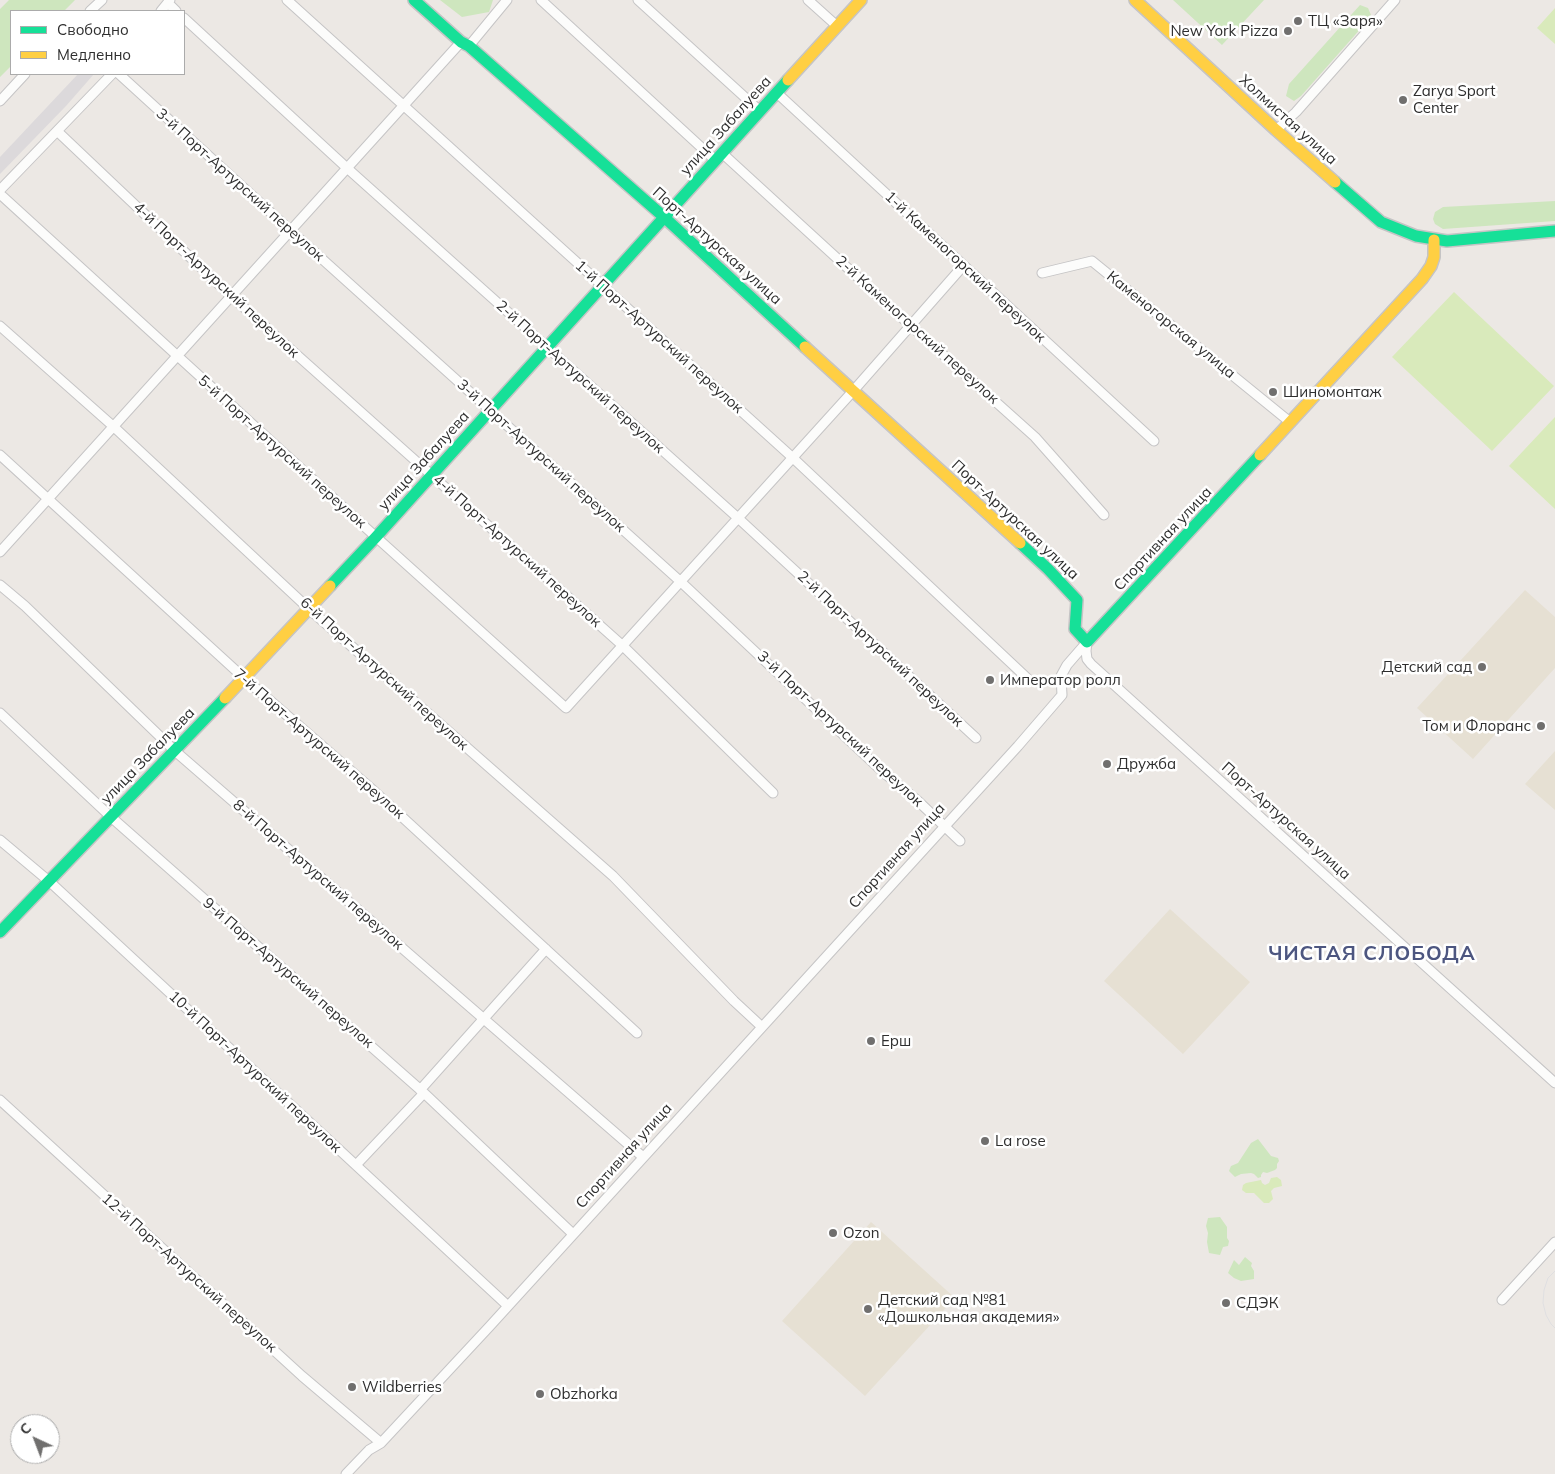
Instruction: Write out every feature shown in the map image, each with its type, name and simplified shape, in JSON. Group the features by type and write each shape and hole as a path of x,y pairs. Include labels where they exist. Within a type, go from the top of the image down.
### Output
{"street":[{"path":"91,10 102,0"},
{"name":"1-й Порт-Артурский переулок","path":"286,0 793,458 1028,679"},
{"name":"Порт-Артурская улица","path":"414,0 664,217 1048,569 1077,600 1075,629 1087,642 1087,659 1091,664 1555,1083"},
{"path":"0,552 347,168 507,0"},
{"name":"2-й Каменогорский переулок","path":"541,0 1035,437 1104,515"},
{"path":"638,0 760,111"},
{"path":"808,0 837,26"},
{"name":"улица Забалуева","path":"0,932 175,751 376,537 861,0"},
{"name":"Холмистая улица","path":"1135,0 1276,130 1381,222 1416,236 1447,241 1555,231"},
{"path":"1276,130 1296,112 1395,0"},
{"name":"2-й Порт-Артурский переулок","path":"185,19 347,168 738,518 976,738"},
{"path":"0,101 24,75"},
{"path":"0,190 111,75"},
{"name":"3-й Порт-Артурский переулок","path":"120,75 681,582 875,766 918,801 960,841"},
{"name":"1-й Каменогорский переулок","path":"777,93 1154,441"},
{"name":"4-й Порт-Артурский переулок","path":"56,132 231,296 623,646 772,793"},
{"name":"5-й Порт-Артурский переулок","path":"0,194 177,357 566,708 623,646"},
{"name":"Спортивная улица","path":"346,1474 369,1450 381,1443 508,1306 1018,746 1062,695 1061,676 1067,665 1422,279 1432,266 1434,240"},
{"name":"Каменогорская улица","path":"1042,273 1092,261 1290,422"},
{"path":"623,646 964,266"},
{"name":"6-й Порт-Артурский переулок","path":"0,326 114,426 308,608 614,876 734,1001 762,1027"},
{"name":"7-й Порт-Артурский переулок","path":"0,456 244,678 375,792 637,1033"},
{"name":"8-й Порт-Артурский переулок","path":"0,584 175,751 643,1157"},
{"name":"9-й Порт-Артурский переулок","path":"0,713 111,817 422,1092 573,1234"},
{"name":"10-й Порт-Артурский переулок","path":"0,840 50,882 508,1306"},
{"path":"356,1166 546,949"},
{"name":"12-й Порт-Артурский переулок","path":"0,1100 295,1369 381,1443"},
{"path":"1502,1300 1555,1242"}],"shaded area":[{"path":"77,75 93,75 0,174 0,157"},
{"path":"1525,590 1555,617 1555,668 1473,759 1417,708"},
{"path":"1555,751 1555,810 1525,784"},
{"path":"1170,909 1250,982 1183,1054 1104,981"},
{"name":"Детский сад №81 «Дошкольная академия»","path":"871,1222 955,1298 865,1396 782,1321"}],"green space":[{"path":"9,0 75,0 65,10 10,10 10,67 0,77 0,9"},
{"path":"440,0 493,0 489,12 462,17"},
{"path":"1173,0 1264,0 1222,45"},
{"path":"1360,5 1368,8 1371,15 1363,26 1301,96 1294,101 1286,96 1289,84"},
{"path":"1555,8 1555,44 1537,28"},
{"path":"1555,201 1555,221 1443,229 1435,224 1433,219 1435,212 1443,207"},
{"path":"1454,292 1554,386 1492,451 1392,357"},
{"path":"1555,417 1555,509 1509,466"},
{"path":"1258,1139 1271,1156 1278,1158 1277,1168 1267,1173 1263,1172 1261,1177 1258,1178 1251,1173 1235,1177 1229,1171 1231,1166 1238,1163 1251,1143"},
{"path":"1277,1177 1281,1180 1282,1186 1271,1191 1273,1199 1269,1203 1264,1203 1254,1193 1246,1193 1242,1190 1243,1185 1246,1183 1261,1180 1265,1185 1269,1183 1271,1178"},
{"path":"1220,1217 1227,1227 1227,1238 1229,1241 1228,1246 1223,1247 1220,1255 1209,1253 1206,1226 1208,1218"},
{"path":"1245,1257 1252,1263 1254,1279 1241,1281 1228,1273 1234,1260 1239,1265"}],"tram line":[{"path":"1555,1271 1548,1278 1544,1290 1543,1303 1546,1315 1555,1328"}],"traffic: fast":[{"path":"414,0 664,217 805,347"},
{"path":"330,586 788,80"},
{"path":"1335,182 1381,222 1416,236 1447,241 1555,231"},
{"path":"1020,543 1077,600 1075,629 1087,642 1260,455"},
{"path":"0,932 225,698"}],"traffic: slow":[{"path":"788,80 861,0"},
{"path":"1135,0 1335,182"},
{"path":"1260,455 1422,279 1431,266 1434,257 1434,240"},
{"path":"805,347 1020,543"},
{"path":"225,698 330,586"}],"place":[{"name":"ТЦ «Заря»","path":"1298,21"},
{"name":"New York Pizza","path":"1288,31"},
{"name":"Zarya Sport Center","path":"1403,100"},
{"name":"Шиномонтаж","path":"1273,392"},
{"name":"Детский сад","path":"1482,667"},
{"name":"Император ролл","path":"990,680"},
{"name":"Том и Флоранс","path":"1541,726"},
{"name":"Дружба","path":"1107,764"},
{"name":"Ерш","path":"871,1041"},
{"name":"La rose","path":"985,1141"},
{"name":"Ozon","path":"833,1233"},
{"name":"СДЭК","path":"1226,1303"},
{"name":"Детский сад №81 «Дошкольная академия»","path":"868,1309"},
{"name":"Wildberries","path":"352,1387"},
{"name":"Obzhorka","path":"540,1394"}],"district":[{"name":"ЧИСТАЯ СЛОБОДА","path":"1372,954"}]}
